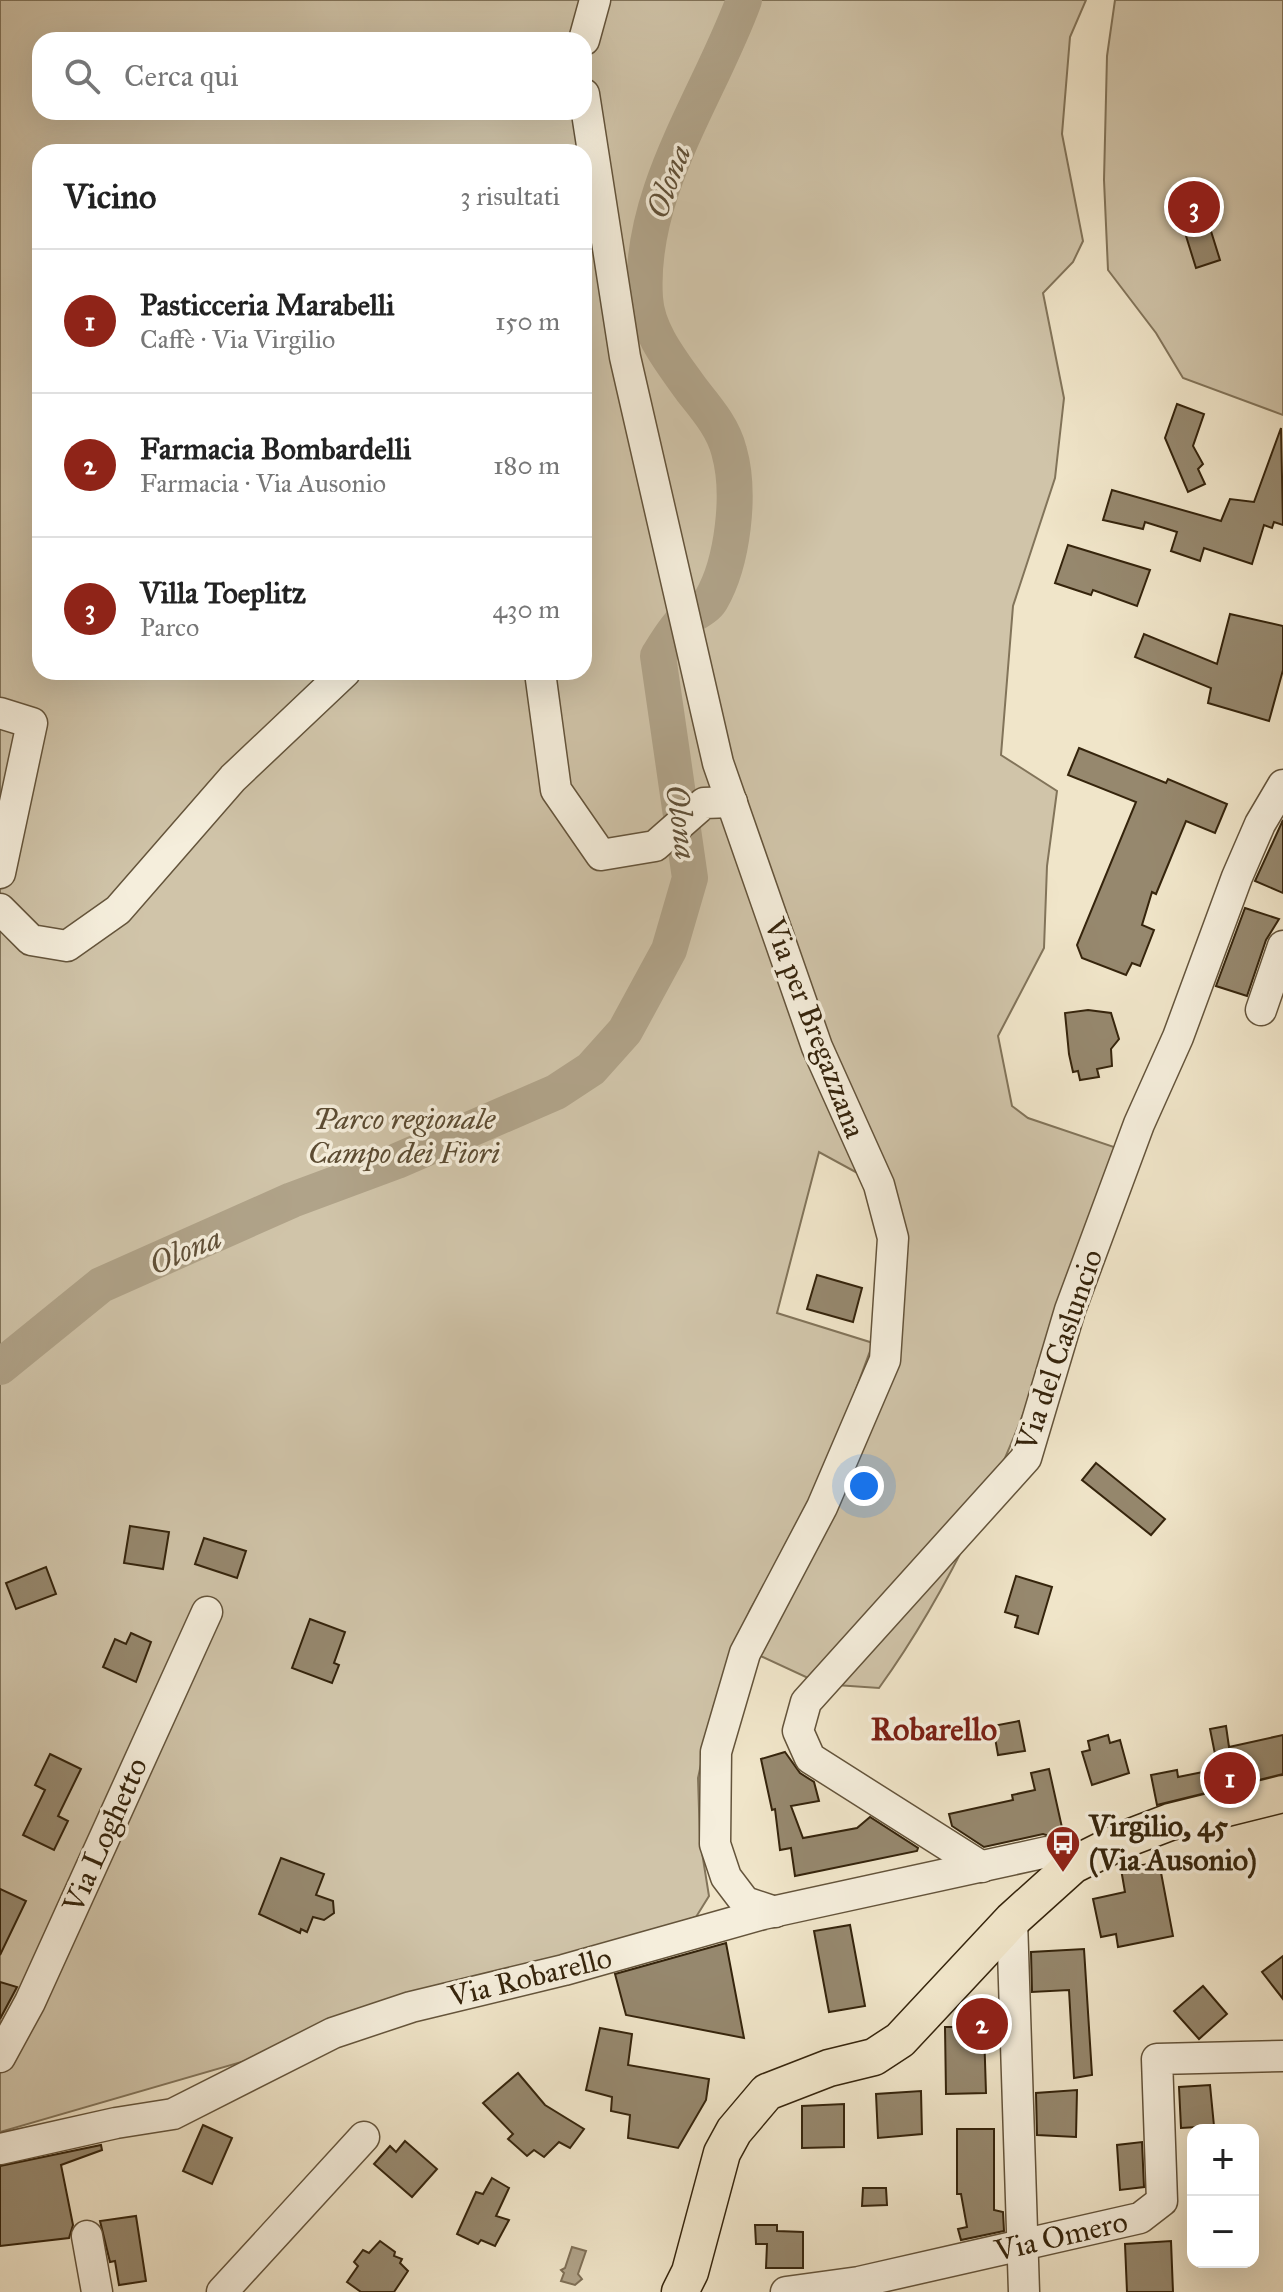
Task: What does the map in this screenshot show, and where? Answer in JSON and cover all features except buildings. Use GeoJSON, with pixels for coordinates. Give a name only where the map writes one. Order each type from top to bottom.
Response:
{"type":"FeatureCollection","features":[{"type":"Feature","properties":{"kind":"main road"},"geometry":{"type":"LineString","coordinates":[[680,2292],[690,2272],[722,2153],[734,2131],[767,2092],[829,2068],[874,2057],[900,2040],[1012,1920],[1073,1865],[1123,1840],[1170,1822],[1283,1794]]}},
{"type":"Feature","properties":{"kind":"street"},"geometry":{"type":"LineString","coordinates":[[586,32],[595,0]]}},
{"type":"Feature","properties":{"kind":"street","name":"Via per Bregazzana"},"geometry":{"type":"LineString","coordinates":[[588,120],[592,144]]}},
{"type":"Feature","properties":{"kind":"street","name":"Via per Bregazzana"},"geometry":{"type":"LineString","coordinates":[[592,145],[625,357],[718,763],[718,803],[817,1047],[879,1185],[893,1238],[885,1360],[822,1507],[745,1653],[716,1752],[715,1844],[726,1877],[745,1902],[775,1912]]}},
{"type":"Feature","properties":{"kind":"street"},"geometry":{"type":"LineString","coordinates":[[0,909],[31,940],[67,946],[118,910],[233,778],[337,680]]}},
{"type":"Feature","properties":{"kind":"street"},"geometry":{"type":"LineString","coordinates":[[541,680],[556,790],[601,855],[655,846],[718,803]]}},
{"type":"Feature","properties":{"kind":"street"},"geometry":{"type":"LineString","coordinates":[[0,713],[32,723],[0,873]]}},
{"type":"Feature","properties":{"kind":"street","name":"Via del Casluncio"},"geometry":{"type":"LineString","coordinates":[[982,1867],[810,1758],[798,1731],[806,1702],[1026,1458],[1070,1310],[1139,1124],[1178,1037],[1237,877],[1260,824],[1283,785]]}},
{"type":"Feature","properties":{"kind":"street"},"geometry":{"type":"LineString","coordinates":[[1261,1010],[1283,946]]}},
{"type":"Feature","properties":{"kind":"street","name":"Via Loghetto"},"geometry":{"type":"LineString","coordinates":[[0,2057],[30,2002],[207,1612]]}},
{"type":"Feature","properties":{"kind":"street","name":"Via Robarello"},"geometry":{"type":"LineString","coordinates":[[0,2149],[116,2123],[173,2114],[333,2033],[411,2007],[564,1970],[775,1912],[1047,1852],[1073,1865]]}},
{"type":"Feature","properties":{"kind":"street"},"geometry":{"type":"LineString","coordinates":[[1012,1920],[1024,2292]]}},
{"type":"Feature","properties":{"kind":"street","name":"Via Omero"},"geometry":{"type":"LineString","coordinates":[[786,2292],[859,2282],[1140,2218],[1162,2201],[1157,2059],[1283,2056]]}},
{"type":"Feature","properties":{"kind":"street"},"geometry":{"type":"LineString","coordinates":[[222,2292],[364,2137]]}},
{"type":"Feature","properties":{"kind":"street"},"geometry":{"type":"LineString","coordinates":[[87,2236],[97,2292]]}},
{"type":"Feature","properties":{"kind":"green space","name":"Parco regionale Campo dei Fiori"},"geometry":{"type":"Polygon","coordinates":[[[0,0],[1086,0],[1070,37],[1062,134],[1083,241],[1073,262],[1043,293],[1064,398],[1055,478],[1013,606],[1001,755],[1057,791],[1047,866],[1044,948],[998,1036],[1012,1106],[1028,1118],[1120,1149],[1018,1427],[956,1562],[920,1626],[879,1688],[821,1684],[752,1652],[896,1360],[886,1262],[863,1176],[819,1152],[777,1313],[873,1343],[818,1492],[750,1610],[714,1705],[698,1778],[700,1840],[709,1896],[696,1917],[283,2050],[0,2132],[0,0]]]}},
{"type":"Feature","properties":{"kind":"green space"},"geometry":{"type":"Polygon","coordinates":[[[1115,0],[1283,0],[1283,415],[1183,378],[1156,333],[1108,270],[1104,180],[1107,56],[1115,0]]]}},
{"type":"Feature","properties":{"kind":"shaded area"},"geometry":{"type":"Polygon","coordinates":[[[572,2247],[586,2251],[578,2274],[582,2279],[575,2285],[561,2281],[564,2273],[561,2270],[565,2268],[572,2247]]]}},
{"type":"Feature","properties":{"kind":"waterway","name":"Olona"},"geometry":{"type":"LineString","coordinates":[[0,1367],[101,1285],[292,1200],[397,1161],[556,1092],[591,1069],[625,1031],[669,950],[690,878],[658,656],[682,622],[711,600],[730,547],[734,507],[733,468],[723,434],[669,357],[650,323],[645,298],[646,259],[664,182],[744,0]]}},
{"type":"Feature","properties":{"kind":"place","name":"Villa Toeplitz"},"geometry":{"type":"Point","coordinates":[1194,207]}},
{"type":"Feature","properties":{"kind":"place","name":"Pasticceria Marabelli"},"geometry":{"type":"Point","coordinates":[1230,1778]}},
{"type":"Feature","properties":{"kind":"place","name":"Virgilio, 45 (Via Ausonio)"},"geometry":{"type":"Point","coordinates":[1063,1874]}},
{"type":"Feature","properties":{"kind":"place","name":"Farmacia Bombardelli"},"geometry":{"type":"Point","coordinates":[982,2024]}},
{"type":"Feature","properties":{"kind":"district","name":"Robarello"},"geometry":{"type":"Point","coordinates":[934,1729]}}]}
